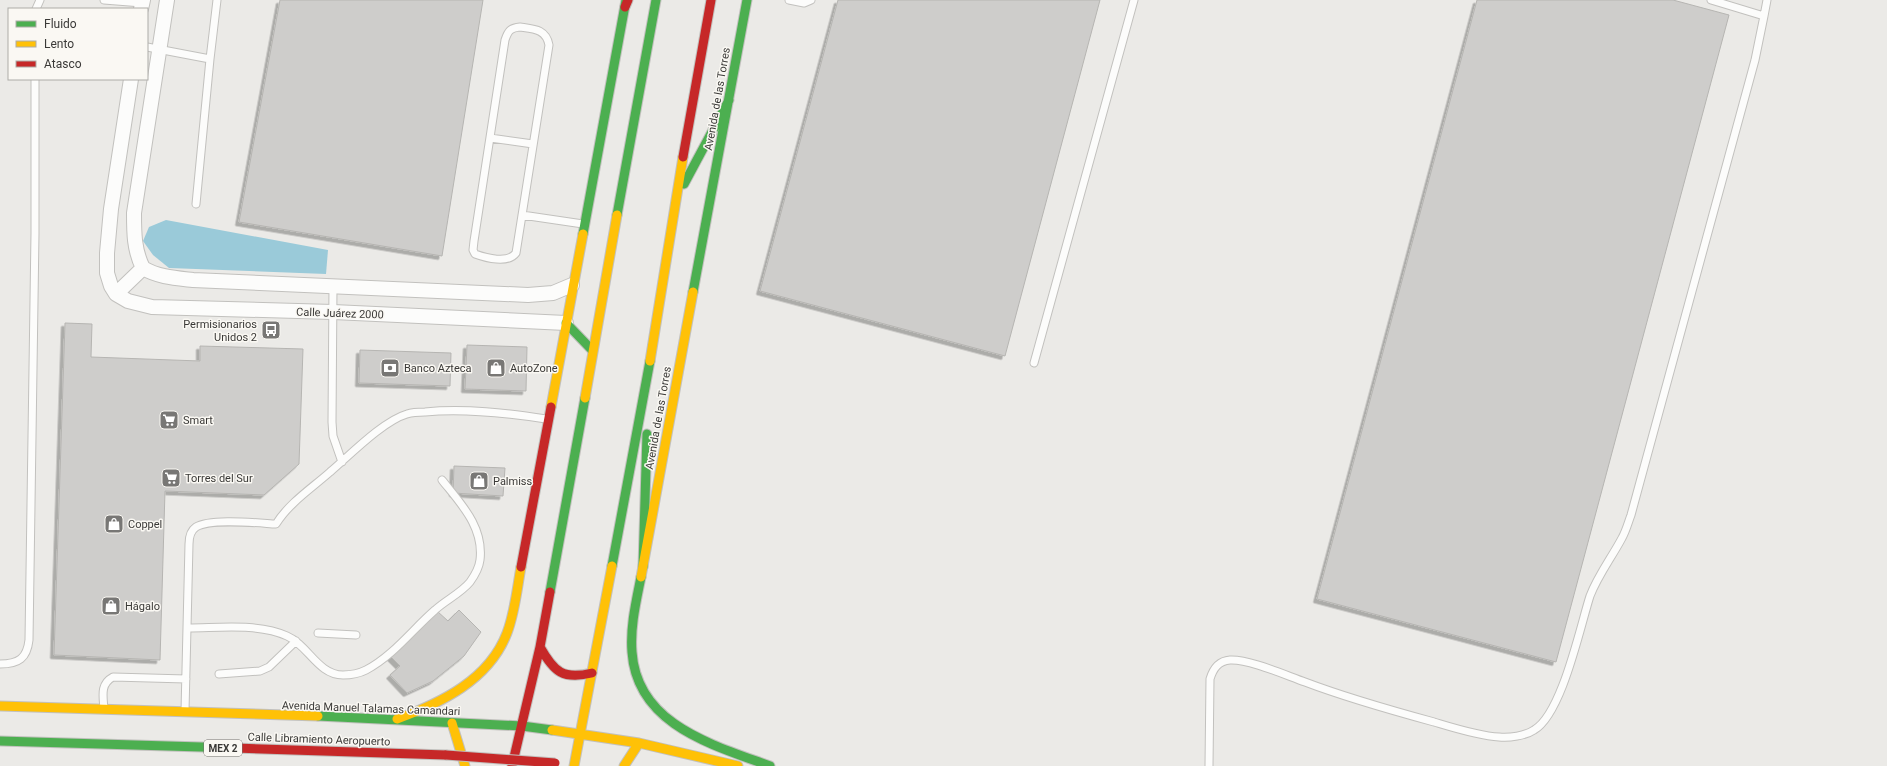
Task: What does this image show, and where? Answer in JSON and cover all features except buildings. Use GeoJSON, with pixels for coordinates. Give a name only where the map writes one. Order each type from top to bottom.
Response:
{"type":"FeatureCollection","features":[{"type":"Feature","properties":{"kind":"main road"},"geometry":{"type":"LineString","coordinates":[[512,766],[540,646],[656,0]]}},
{"type":"Feature","properties":{"kind":"main road","name":"Avenida de las Torres"},"geometry":{"type":"LineString","coordinates":[[574,766],[650,361],[675,201],[710,0]]}},
{"type":"Feature","properties":{"kind":"main road","name":"Avenida de las Torres"},"geometry":{"type":"LineString","coordinates":[[747,0],[643,567],[632,631],[632,655],[635,672],[641,689],[654,708],[682,730],[770,766]]}},
{"type":"Feature","properties":{"kind":"main road"},"geometry":{"type":"LineString","coordinates":[[397,719],[440,702],[456,693],[476,677],[503,643],[512,617],[572,285],[626,2]]}},
{"type":"Feature","properties":{"kind":"main road"},"geometry":{"type":"LineString","coordinates":[[675,201],[729,100]]}},
{"type":"Feature","properties":{"kind":"main road"},"geometry":{"type":"LineString","coordinates":[[566,323],[592,350]]}},
{"type":"Feature","properties":{"kind":"main road"},"geometry":{"type":"LineString","coordinates":[[643,567],[650,361]]}},
{"type":"Feature","properties":{"kind":"main road"},"geometry":{"type":"LineString","coordinates":[[540,646],[549,665],[560,674],[573,677],[592,673]]}},
{"type":"Feature","properties":{"kind":"main road","name":"Avenida Manuel Talamas Camandari"},"geometry":{"type":"LineString","coordinates":[[0,706],[397,719],[522,726],[639,743],[738,766]]}},
{"type":"Feature","properties":{"kind":"main road"},"geometry":{"type":"LineString","coordinates":[[452,723],[459,742],[465,766]]}},
{"type":"Feature","properties":{"kind":"main road","name":"Calle Libramiento Aeropuerto"},"geometry":{"type":"LineString","coordinates":[[0,740],[446,755],[570,766]]}},
{"type":"Feature","properties":{"kind":"main road"},"geometry":{"type":"LineString","coordinates":[[624,766],[639,743]]}},
{"type":"Feature","properties":{"kind":"street"},"geometry":{"type":"LineString","coordinates":[[167,0],[153,48],[134,213],[135,248],[143,268],[151,273],[193,280],[528,295],[553,293],[572,285]]}},
{"type":"Feature","properties":{"kind":"street"},"geometry":{"type":"LineString","coordinates":[[131,80],[111,209],[107,253],[108,274],[111,286],[116,294],[143,268]]}},
{"type":"Feature","properties":{"kind":"street","name":"Calle Juárez 2000"},"geometry":{"type":"LineString","coordinates":[[116,294],[128,301],[152,307],[333,312],[566,323]]}},
{"type":"Feature","properties":{"kind":"lane"},"geometry":{"type":"LineString","coordinates":[[104,0],[142,4]]}},
{"type":"Feature","properties":{"kind":"lane"},"geometry":{"type":"LineString","coordinates":[[196,204],[217,0]]}},
{"type":"Feature","properties":{"kind":"lane"},"geometry":{"type":"LineString","coordinates":[[789,0],[804,3],[811,0]]}},
{"type":"Feature","properties":{"kind":"lane"},"geometry":{"type":"LineString","coordinates":[[1034,363],[1134,0]]}},
{"type":"Feature","properties":{"kind":"lane"},"geometry":{"type":"LineString","coordinates":[[1711,0],[1764,16]]}},
{"type":"Feature","properties":{"kind":"lane"},"geometry":{"type":"LineString","coordinates":[[1207,765],[1210,679],[1213,668],[1220,663],[1229,660],[1239,660],[1363,703],[1452,727],[1499,737],[1519,736],[1534,731],[1544,722],[1553,708],[1562,686],[1580,634],[1591,595],[1622,537],[1631,515],[1742,112],[1755,60],[1767,0]]}},
{"type":"Feature","properties":{"kind":"lane"},"geometry":{"type":"LineString","coordinates":[[512,28],[531,28],[544,33],[548,37],[549,45],[533,144],[518,246],[514,256],[500,259],[475,254],[474,241],[505,40],[508,31],[512,28]]}},
{"type":"Feature","properties":{"kind":"lane"},"geometry":{"type":"LineString","coordinates":[[153,48],[210,59]]}},
{"type":"Feature","properties":{"kind":"lane"},"geometry":{"type":"LineString","coordinates":[[0,664],[14,662],[24,657],[28,651],[29,640],[35,233],[35,80]]}},
{"type":"Feature","properties":{"kind":"lane"},"geometry":{"type":"LineString","coordinates":[[490,138],[533,144]]}},
{"type":"Feature","properties":{"kind":"lane"},"geometry":{"type":"LineString","coordinates":[[522,215],[584,224]]}},
{"type":"Feature","properties":{"kind":"lane"},"geometry":{"type":"LineString","coordinates":[[333,286],[332,422],[333,436],[342,462]]}},
{"type":"Feature","properties":{"kind":"lane"},"geometry":{"type":"LineString","coordinates":[[185,713],[188,628],[188,544],[189,536],[192,530],[197,526],[210,523],[276,524],[289,508],[342,462],[384,427],[407,414],[456,410],[520,415],[548,419]]}},
{"type":"Feature","properties":{"kind":"lane"},"geometry":{"type":"LineString","coordinates":[[188,628],[271,631],[296,640],[318,664],[330,672],[341,675],[355,674],[378,662],[436,609],[471,581],[476,574],[480,560],[479,535],[471,518],[442,480]]}},
{"type":"Feature","properties":{"kind":"lane"},"geometry":{"type":"LineString","coordinates":[[318,633],[356,635]]}},
{"type":"Feature","properties":{"kind":"lane"},"geometry":{"type":"LineString","coordinates":[[219,674],[260,671],[269,667],[296,640]]}},
{"type":"Feature","properties":{"kind":"lane"},"geometry":{"type":"LineString","coordinates":[[104,710],[104,684],[107,680],[113,677],[186,679]]}},
{"type":"Feature","properties":{"kind":"water"},"geometry":{"type":"Polygon","coordinates":[[[166,220],[328,250],[326,274],[169,268],[153,255],[143,241],[149,227],[166,220]]]}},
{"type":"Feature","properties":{"kind":"traffic: fast"},"geometry":{"type":"LineString","coordinates":[[583,234],[626,0]]}},
{"type":"Feature","properties":{"kind":"traffic: fast"},"geometry":{"type":"LineString","coordinates":[[617,215],[656,0]]}},
{"type":"Feature","properties":{"kind":"traffic: fast"},"geometry":{"type":"LineString","coordinates":[[693,292],[747,0]]}},
{"type":"Feature","properties":{"kind":"traffic: fast"},"geometry":{"type":"LineString","coordinates":[[684,184],[729,100]]}},
{"type":"Feature","properties":{"kind":"traffic: fast"},"geometry":{"type":"LineString","coordinates":[[566,323],[592,350]]}},
{"type":"Feature","properties":{"kind":"traffic: fast"},"geometry":{"type":"LineString","coordinates":[[612,566],[650,361]]}},
{"type":"Feature","properties":{"kind":"traffic: fast"},"geometry":{"type":"LineString","coordinates":[[550,592],[585,398]]}},
{"type":"Feature","properties":{"kind":"traffic: fast"},"geometry":{"type":"LineString","coordinates":[[643,567],[647,434]]}},
{"type":"Feature","properties":{"kind":"traffic: fast"},"geometry":{"type":"LineString","coordinates":[[641,577],[635,605],[632,652],[637,677],[648,698],[663,715],[703,740],[725,750],[770,766]]}},
{"type":"Feature","properties":{"kind":"traffic: fast"},"geometry":{"type":"LineString","coordinates":[[318,716],[522,726],[552,730]]}},
{"type":"Feature","properties":{"kind":"traffic: fast"},"geometry":{"type":"LineString","coordinates":[[0,741],[235,748]]}},
{"type":"Feature","properties":{"kind":"traffic: slow"},"geometry":{"type":"LineString","coordinates":[[650,361],[683,157]]}},
{"type":"Feature","properties":{"kind":"traffic: slow"},"geometry":{"type":"LineString","coordinates":[[585,398],[617,215]]}},
{"type":"Feature","properties":{"kind":"traffic: slow"},"geometry":{"type":"LineString","coordinates":[[551,407],[583,234]]}},
{"type":"Feature","properties":{"kind":"traffic: slow"},"geometry":{"type":"LineString","coordinates":[[641,577],[693,292]]}},
{"type":"Feature","properties":{"kind":"traffic: slow"},"geometry":{"type":"LineString","coordinates":[[574,766],[612,566]]}},
{"type":"Feature","properties":{"kind":"traffic: slow"},"geometry":{"type":"LineString","coordinates":[[397,719],[414,713],[462,688],[476,677],[488,664],[499,650],[510,625],[521,567]]}},
{"type":"Feature","properties":{"kind":"traffic: slow"},"geometry":{"type":"LineString","coordinates":[[0,706],[318,716]]}},
{"type":"Feature","properties":{"kind":"traffic: slow"},"geometry":{"type":"LineString","coordinates":[[452,723],[465,766]]}},
{"type":"Feature","properties":{"kind":"traffic: slow"},"geometry":{"type":"LineString","coordinates":[[552,730],[639,743],[738,766]]}},
{"type":"Feature","properties":{"kind":"traffic: slow"},"geometry":{"type":"LineString","coordinates":[[624,766],[639,743]]}},
{"type":"Feature","properties":{"kind":"traffic: jam"},"geometry":{"type":"LineString","coordinates":[[625,7],[628,0]]}},
{"type":"Feature","properties":{"kind":"traffic: jam"},"geometry":{"type":"LineString","coordinates":[[683,157],[711,0]]}},
{"type":"Feature","properties":{"kind":"traffic: jam"},"geometry":{"type":"LineString","coordinates":[[521,567],[551,407]]}},
{"type":"Feature","properties":{"kind":"traffic: jam"},"geometry":{"type":"LineString","coordinates":[[512,766],[540,647],[550,592]]}},
{"type":"Feature","properties":{"kind":"traffic: jam"},"geometry":{"type":"LineString","coordinates":[[540,647],[550,663],[560,672],[574,675],[592,673]]}},
{"type":"Feature","properties":{"kind":"traffic: jam"},"geometry":{"type":"LineString","coordinates":[[235,748],[446,755]]}},
{"type":"Feature","properties":{"kind":"traffic: jam"},"geometry":{"type":"LineString","coordinates":[[446,755],[555,763]]}},
{"type":"Feature","properties":{"kind":"place","name":"Permisionarios Unidos 2"},"geometry":{"type":"Point","coordinates":[271,330]}},
{"type":"Feature","properties":{"kind":"place","name":"Banco Azteca"},"geometry":{"type":"Point","coordinates":[390,368]}},
{"type":"Feature","properties":{"kind":"place","name":"AutoZone"},"geometry":{"type":"Point","coordinates":[496,368]}},
{"type":"Feature","properties":{"kind":"place","name":"Smart"},"geometry":{"type":"Point","coordinates":[169,420]}},
{"type":"Feature","properties":{"kind":"place","name":"Torres del Sur"},"geometry":{"type":"Point","coordinates":[171,478]}},
{"type":"Feature","properties":{"kind":"place","name":"Palmiss"},"geometry":{"type":"Point","coordinates":[479,481]}},
{"type":"Feature","properties":{"kind":"place","name":"Coppel"},"geometry":{"type":"Point","coordinates":[114,524]}},
{"type":"Feature","properties":{"kind":"place","name":"Hágalo"},"geometry":{"type":"Point","coordinates":[111,606]}}]}
